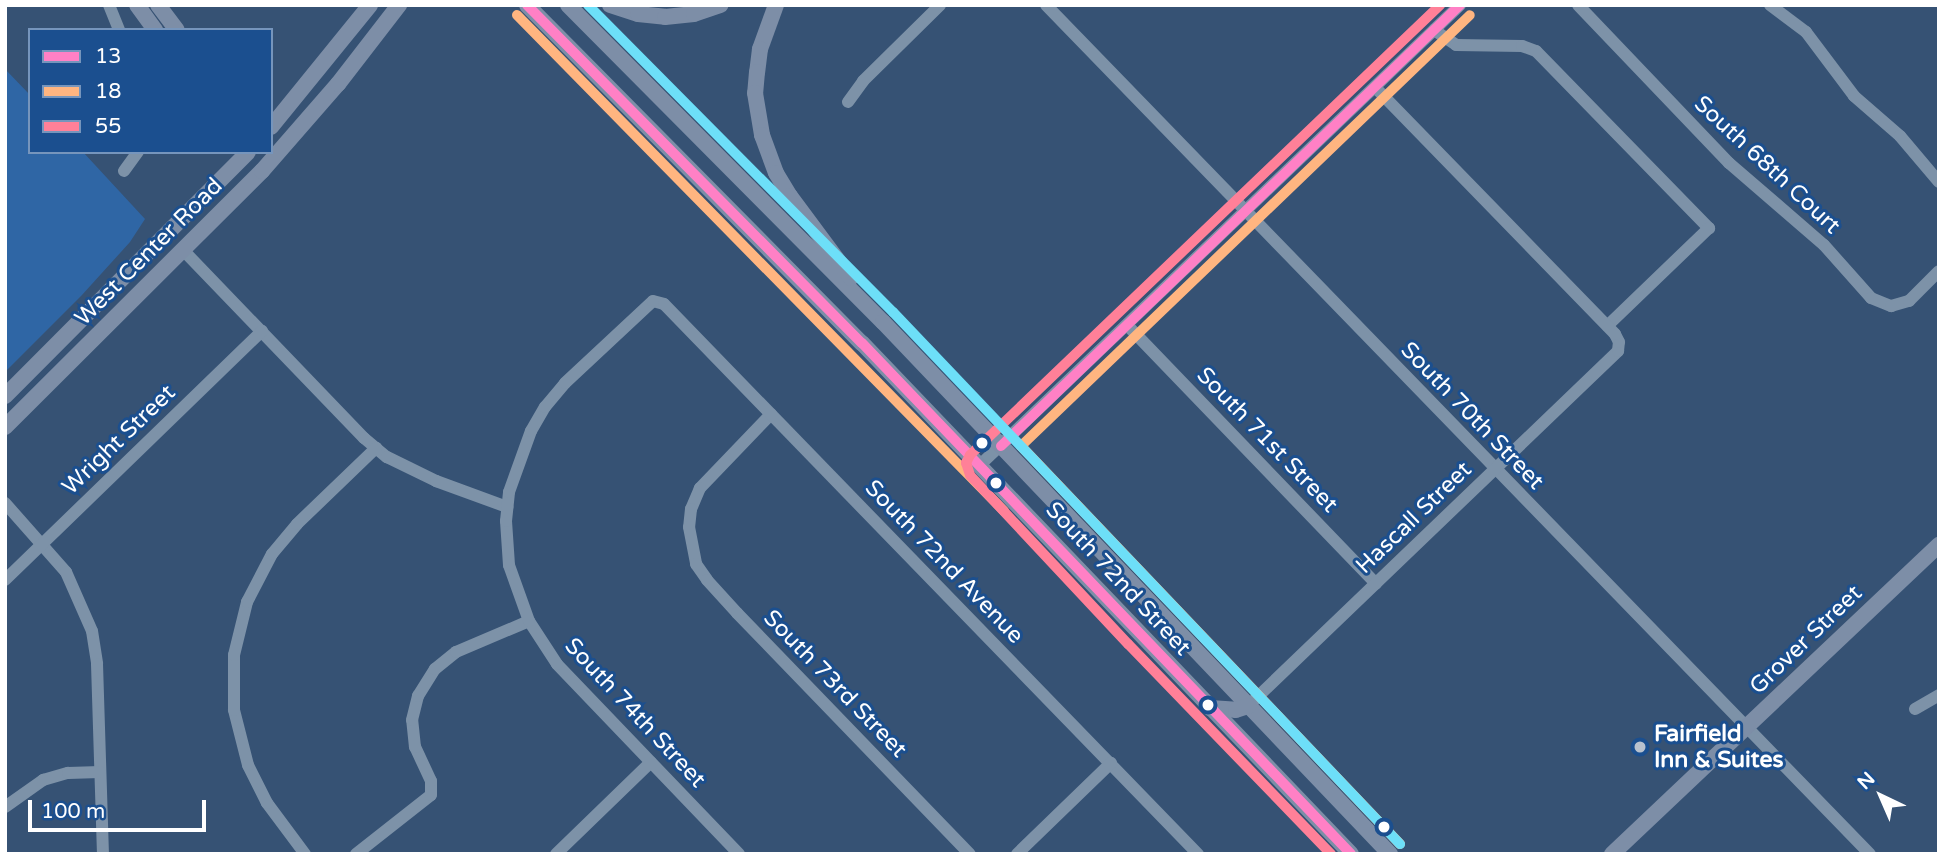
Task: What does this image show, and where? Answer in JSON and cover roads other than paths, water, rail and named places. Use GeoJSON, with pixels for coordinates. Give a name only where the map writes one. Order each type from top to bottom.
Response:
{"type":"FeatureCollection","features":[{"type":"Feature","properties":{"kind":"main road"},"geometry":{"type":"LineString","coordinates":[[137,5],[154,28]]}},
{"type":"Feature","properties":{"kind":"main road"},"geometry":{"type":"LineString","coordinates":[[158,5],[175,28]]}},
{"type":"Feature","properties":{"kind":"main road"},"geometry":{"type":"LineString","coordinates":[[295,135],[273,121],[370,5]]}},
{"type":"Feature","properties":{"kind":"main road","name":"West Center Road"},"geometry":{"type":"LineString","coordinates":[[276,146],[295,135],[399,5]]}},
{"type":"Feature","properties":{"kind":"main road","name":"South 72nd Street"},"geometry":{"type":"LineString","coordinates":[[525,5],[980,465],[1351,854]]}},
{"type":"Feature","properties":{"kind":"main road","name":"South 72nd Street"},"geometry":{"type":"LineString","coordinates":[[568,5],[883,322],[1391,854]]}},
{"type":"Feature","properties":{"kind":"main road"},"geometry":{"type":"LineString","coordinates":[[610,5],[638,14],[666,17],[694,14],[720,5]]}},
{"type":"Feature","properties":{"kind":"main road"},"geometry":{"type":"LineString","coordinates":[[776,5],[760,49],[755,93],[768,155],[790,196],[883,322]]}},
{"type":"Feature","properties":{"kind":"main road","name":"West Center Road"},"geometry":{"type":"LineString","coordinates":[[5,396],[246,154]]}},
{"type":"Feature","properties":{"kind":"main road","name":"West Center Road"},"geometry":{"type":"LineString","coordinates":[[5,427],[184,251],[269,154]]}},
{"type":"Feature","properties":{"kind":"main road","name":"Grover Street"},"geometry":{"type":"LineString","coordinates":[[1612,854],[1939,545]]}},
{"type":"Feature","properties":{"kind":"main road"},"geometry":{"type":"LineString","coordinates":[[1210,708],[1236,710],[1248,706]]}},
{"type":"Feature","properties":{"kind":"street"},"geometry":{"type":"LineString","coordinates":[[109,5],[118,28]]}},
{"type":"Feature","properties":{"kind":"street"},"geometry":{"type":"LineString","coordinates":[[848,103],[863,81],[940,5]]}},
{"type":"Feature","properties":{"kind":"street","name":"South 70th Street"},"geometry":{"type":"LineString","coordinates":[[1046,5],[1870,854]]}},
{"type":"Feature","properties":{"kind":"street"},"geometry":{"type":"LineString","coordinates":[[980,465],[1460,5]]}},
{"type":"Feature","properties":{"kind":"street","name":"South 68th Court"},"geometry":{"type":"LineString","coordinates":[[1578,5],[1729,163],[1824,245],[1871,298],[1891,306],[1909,301],[1938,272]]}},
{"type":"Feature","properties":{"kind":"street"},"geometry":{"type":"LineString","coordinates":[[1770,5],[1806,32],[1854,96],[1900,136],[1939,182]]}},
{"type":"Feature","properties":{"kind":"street"},"geometry":{"type":"LineString","coordinates":[[1375,88],[1607,326],[1709,228],[1536,51],[1522,46],[1456,45],[1434,30]]}},
{"type":"Feature","properties":{"kind":"street"},"geometry":{"type":"LineString","coordinates":[[124,171],[137,154]]}},
{"type":"Feature","properties":{"kind":"street"},"geometry":{"type":"LineString","coordinates":[[184,251],[376,447],[409,469],[507,507]]}},
{"type":"Feature","properties":{"kind":"street","name":"South 72nd Avenue"},"geometry":{"type":"LineString","coordinates":[[658,301],[1198,854]]}},
{"type":"Feature","properties":{"kind":"street","name":"South 74th Street"},"geometry":{"type":"LineString","coordinates":[[658,301],[645,305],[545,407],[518,459],[507,507],[509,565],[529,621],[557,664],[739,854]]}},
{"type":"Feature","properties":{"kind":"street","name":"South 71st Street"},"geometry":{"type":"LineString","coordinates":[[1127,325],[1376,584]]}},
{"type":"Feature","properties":{"kind":"street","name":"Hascall Street"},"geometry":{"type":"LineString","coordinates":[[1248,706],[1615,355],[1619,342],[1607,326]]}},
{"type":"Feature","properties":{"kind":"street","name":"Wright Street"},"geometry":{"type":"LineString","coordinates":[[5,580],[262,331]]}},
{"type":"Feature","properties":{"kind":"street","name":"South 73rd Street"},"geometry":{"type":"LineString","coordinates":[[771,414],[700,488],[691,509],[689,533],[693,556],[707,580],[971,854]]}},
{"type":"Feature","properties":{"kind":"street"},"geometry":{"type":"LineString","coordinates":[[305,854],[267,803],[248,765],[234,710],[234,655],[247,602],[272,554],[297,524],[376,447]]}},
{"type":"Feature","properties":{"kind":"street"},"geometry":{"type":"LineString","coordinates":[[5,502],[73,582],[92,631],[97,664],[103,854]]}},
{"type":"Feature","properties":{"kind":"street"},"geometry":{"type":"LineString","coordinates":[[356,854],[431,795],[431,781],[415,747],[412,720],[418,696],[435,669],[456,652],[529,621]]}},
{"type":"Feature","properties":{"kind":"street"},"geometry":{"type":"LineString","coordinates":[[1915,709],[1939,695]]}},
{"type":"Feature","properties":{"kind":"street"},"geometry":{"type":"LineString","coordinates":[[556,854],[651,762]]}},
{"type":"Feature","properties":{"kind":"street"},"geometry":{"type":"LineString","coordinates":[[1017,854],[1111,763]]}},
{"type":"Feature","properties":{"kind":"street"},"geometry":{"type":"LineString","coordinates":[[5,807],[43,780],[68,773],[100,772]]}},
{"type":"Feature","properties":{"kind":"place","name":"Fairfield Inn & Suites"},"geometry":{"type":"Point","coordinates":[1640,747]}}]}
